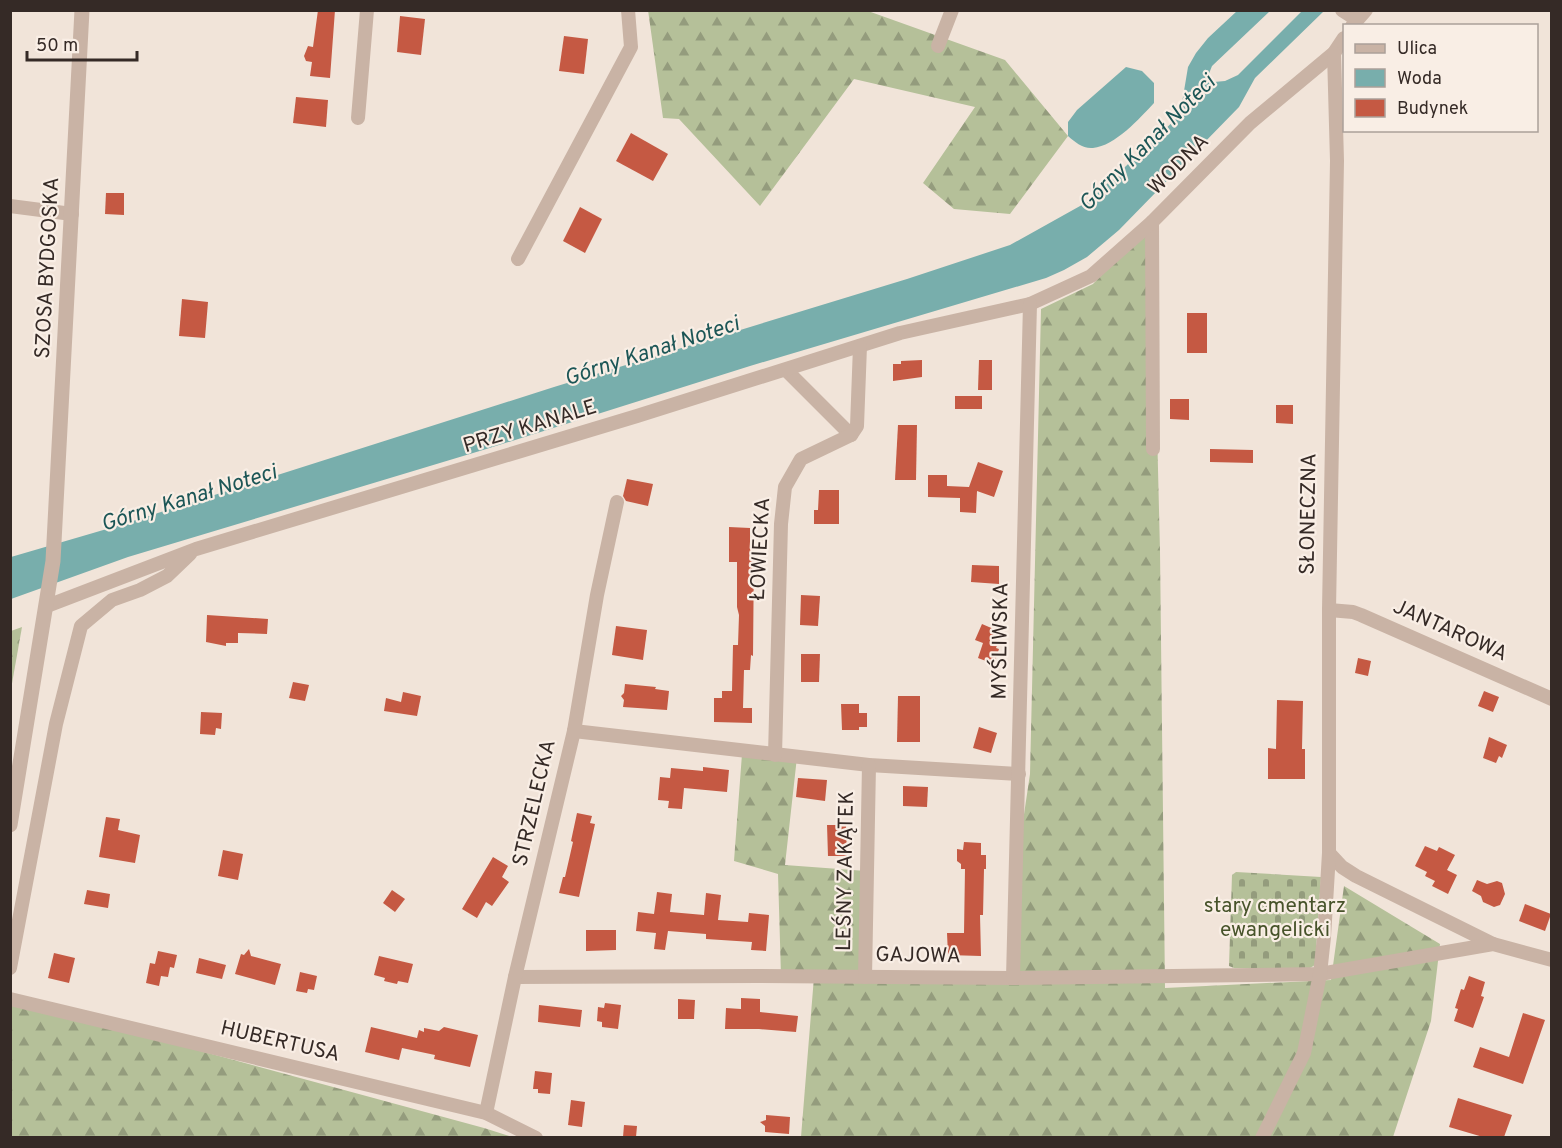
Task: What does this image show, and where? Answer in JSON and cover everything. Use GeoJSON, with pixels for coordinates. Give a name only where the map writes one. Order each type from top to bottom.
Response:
{"type":"FeatureCollection","features":[{"type":"Feature","properties":{"kind":"street","name":"SZOSA BYDGOSKA"},"geometry":{"type":"LineString","coordinates":[[10,825],[48,599],[56,528],[82,10]]}},
{"type":"Feature","properties":{"kind":"street"},"geometry":{"type":"LineString","coordinates":[[358,118],[367,10]]}},
{"type":"Feature","properties":{"kind":"street"},"geometry":{"type":"LineString","coordinates":[[518,259],[631,47],[628,10]]}},
{"type":"Feature","properties":{"kind":"street"},"geometry":{"type":"LineString","coordinates":[[938,46],[952,10]]}},
{"type":"Feature","properties":{"kind":"street"},"geometry":{"type":"LineString","coordinates":[[1342,10],[1358,18]]}},
{"type":"Feature","properties":{"kind":"street","name":"WODNA"},"geometry":{"type":"LineString","coordinates":[[1030,304],[1091,276],[1152,222],[1250,123],[1334,53],[1343,40]]}},
{"type":"Feature","properties":{"kind":"street","name":"SŁONECZNA"},"geometry":{"type":"LineString","coordinates":[[1262,1137],[1304,1053],[1320,974],[1324,937],[1329,854],[1329,610],[1336,161],[1334,53]]}},
{"type":"Feature","properties":{"kind":"street"},"geometry":{"type":"LineString","coordinates":[[10,206],[72,214]]}},
{"type":"Feature","properties":{"kind":"street"},"geometry":{"type":"LineString","coordinates":[[1152,222],[1153,449]]}},
{"type":"Feature","properties":{"kind":"street","name":"PRZY KANALE"},"geometry":{"type":"LineString","coordinates":[[48,599],[196,549],[627,420],[900,333],[1030,304]]}},
{"type":"Feature","properties":{"kind":"street","name":"MYŚLIWSKA"},"geometry":{"type":"LineString","coordinates":[[1013,978],[1030,304]]}},
{"type":"Feature","properties":{"kind":"street"},"geometry":{"type":"LineString","coordinates":[[786,370],[851,435],[857,426],[860,346]]}},
{"type":"Feature","properties":{"kind":"street","name":"ŁOWIECKA"},"geometry":{"type":"LineString","coordinates":[[775,755],[781,524],[785,487],[801,459],[851,435]]}},
{"type":"Feature","properties":{"kind":"street","name":"STRZELECKA"},"geometry":{"type":"LineString","coordinates":[[486,1113],[515,977],[574,731],[597,595],[617,502]]}},
{"type":"Feature","properties":{"kind":"street"},"geometry":{"type":"LineString","coordinates":[[10,969],[56,724],[81,626],[112,600],[140,590],[167,576],[196,549]]}},
{"type":"Feature","properties":{"kind":"street","name":"JANTAROWA"},"geometry":{"type":"LineString","coordinates":[[1329,610],[1361,615],[1551,699]]}},
{"type":"Feature","properties":{"kind":"street"},"geometry":{"type":"LineString","coordinates":[[574,731],[868,765],[1018,774]]}},
{"type":"Feature","properties":{"kind":"street","name":"LEŚNY ZAKĄTEK"},"geometry":{"type":"LineString","coordinates":[[865,977],[868,765]]}},
{"type":"Feature","properties":{"kind":"street"},"geometry":{"type":"LineString","coordinates":[[1329,854],[1342,867],[1356,876],[1493,944],[1551,960]]}},
{"type":"Feature","properties":{"kind":"street"},"geometry":{"type":"LineString","coordinates":[[1320,974],[1493,944]]}},
{"type":"Feature","properties":{"kind":"street","name":"GAJOWA"},"geometry":{"type":"LineString","coordinates":[[515,977],[1013,978],[1320,974]]}},
{"type":"Feature","properties":{"kind":"street","name":"HUBERTUSA"},"geometry":{"type":"LineString","coordinates":[[10,999],[486,1113],[536,1137]]}},
{"type":"Feature","properties":{"kind":"green space"},"geometry":{"type":"Polygon","coordinates":[[[648,10],[868,11],[1005,60],[1068,136],[1010,214],[954,209],[923,183],[975,107],[854,79],[760,206],[679,119],[663,118],[648,10]]]}},
{"type":"Feature","properties":{"kind":"green space"},"geometry":{"type":"Polygon","coordinates":[[[1152,222],[1160,551],[1165,988],[1331,980],[1344,886],[1440,944],[1431,1021],[1393,1137],[801,1137],[814,977],[781,976],[778,874],[734,861],[742,754],[797,757],[785,865],[866,871],[865,977],[1017,983],[1016,868],[1030,774],[1041,309],[1093,284],[1152,222]]]}},
{"type":"Feature","properties":{"kind":"green space"},"geometry":{"type":"Polygon","coordinates":[[[22,627],[11,689],[11,631],[22,627]]]}},
{"type":"Feature","properties":{"kind":"green space","name":"stary cmentarz ewangelicki"},"geometry":{"type":"Polygon","coordinates":[[[1236,872],[1321,877],[1315,965],[1310,968],[1234,968],[1229,966],[1232,875],[1236,872]]]}},
{"type":"Feature","properties":{"kind":"green space"},"geometry":{"type":"Polygon","coordinates":[[[13,1000],[512,1137],[11,1138],[10,1010],[13,1000]]]}},
{"type":"Feature","properties":{"kind":"water"},"geometry":{"type":"Polygon","coordinates":[[[1237,11],[1270,11],[1212,66],[1208,76],[1214,82],[1225,81],[1238,75],[1302,11],[1324,11],[1255,78],[1239,107],[1119,230],[1087,257],[1064,270],[1046,278],[750,366],[483,450],[128,557],[11,599],[11,557],[117,526],[1010,245],[1089,201],[1180,115],[1188,67],[1208,38],[1237,11]]]}},
{"type":"Feature","properties":{"kind":"water"},"geometry":{"type":"Polygon","coordinates":[[[1126,67],[1142,71],[1154,83],[1154,103],[1127,130],[1110,142],[1093,148],[1079,145],[1068,136],[1068,122],[1077,110],[1126,67]]]}},
{"type":"Feature","properties":{"kind":"building"},"geometry":{"type":"Polygon","coordinates":[[[318,10],[335,10],[330,78],[310,76],[312,62],[306,61],[304,56],[308,46],[313,47],[318,10]]]}},
{"type":"Feature","properties":{"kind":"building"},"geometry":{"type":"Polygon","coordinates":[[[400,16],[425,19],[421,55],[397,52],[400,16]]]}},
{"type":"Feature","properties":{"kind":"building"},"geometry":{"type":"Polygon","coordinates":[[[564,36],[588,39],[584,74],[559,71],[564,36]]]}},
{"type":"Feature","properties":{"kind":"building"},"geometry":{"type":"Polygon","coordinates":[[[296,97],[328,100],[326,127],[293,123],[296,97]]]}},
{"type":"Feature","properties":{"kind":"building"},"geometry":{"type":"Polygon","coordinates":[[[631,133],[668,154],[653,181],[616,161],[631,133]]]}},
{"type":"Feature","properties":{"kind":"building"},"geometry":{"type":"Polygon","coordinates":[[[106,193],[124,193],[124,215],[105,214],[106,193]]]}},
{"type":"Feature","properties":{"kind":"building"},"geometry":{"type":"Polygon","coordinates":[[[580,207],[602,219],[585,253],[563,241],[580,207]]]}},
{"type":"Feature","properties":{"kind":"building"},"geometry":{"type":"Polygon","coordinates":[[[182,299],[208,302],[205,338],[179,336],[182,299]]]}},
{"type":"Feature","properties":{"kind":"building"},"geometry":{"type":"Polygon","coordinates":[[[1187,313],[1207,313],[1207,353],[1187,353],[1187,313]]]}},
{"type":"Feature","properties":{"kind":"building"},"geometry":{"type":"Polygon","coordinates":[[[922,360],[922,377],[893,381],[893,364],[901,364],[901,361],[922,360]]]}},
{"type":"Feature","properties":{"kind":"building"},"geometry":{"type":"Polygon","coordinates":[[[979,360],[992,360],[992,390],[978,390],[979,360]]]}},
{"type":"Feature","properties":{"kind":"building"},"geometry":{"type":"Polygon","coordinates":[[[955,396],[982,396],[982,409],[955,409],[955,396]]]}},
{"type":"Feature","properties":{"kind":"building"},"geometry":{"type":"Polygon","coordinates":[[[1170,399],[1189,399],[1189,420],[1170,419],[1170,399]]]}},
{"type":"Feature","properties":{"kind":"building"},"geometry":{"type":"Polygon","coordinates":[[[1276,405],[1293,405],[1293,424],[1276,423],[1276,405]]]}},
{"type":"Feature","properties":{"kind":"building"},"geometry":{"type":"Polygon","coordinates":[[[898,425],[917,425],[916,480],[895,480],[898,425]]]}},
{"type":"Feature","properties":{"kind":"building"},"geometry":{"type":"Polygon","coordinates":[[[1210,449],[1253,450],[1253,463],[1210,462],[1210,449]]]}},
{"type":"Feature","properties":{"kind":"building"},"geometry":{"type":"Polygon","coordinates":[[[978,462],[1003,471],[994,497],[977,491],[976,513],[960,512],[960,498],[928,497],[928,475],[947,475],[947,486],[969,487],[978,462]]]}},
{"type":"Feature","properties":{"kind":"building"},"geometry":{"type":"Polygon","coordinates":[[[627,479],[653,484],[648,506],[626,501],[623,496],[627,479]]]}},
{"type":"Feature","properties":{"kind":"building"},"geometry":{"type":"Polygon","coordinates":[[[819,490],[839,490],[839,524],[814,524],[814,510],[818,510],[819,490]]]}},
{"type":"Feature","properties":{"kind":"building"},"geometry":{"type":"Polygon","coordinates":[[[729,527],[750,528],[750,549],[754,549],[753,656],[751,655],[750,670],[744,670],[743,708],[752,708],[752,723],[714,722],[714,698],[722,698],[722,691],[732,691],[733,645],[738,645],[737,562],[729,562],[729,527]]]}},
{"type":"Feature","properties":{"kind":"building"},"geometry":{"type":"Polygon","coordinates":[[[972,565],[999,566],[999,584],[971,582],[972,565]]]}},
{"type":"Feature","properties":{"kind":"building"},"geometry":{"type":"Polygon","coordinates":[[[801,595],[820,596],[818,626],[800,625],[801,595]]]}},
{"type":"Feature","properties":{"kind":"building"},"geometry":{"type":"Polygon","coordinates":[[[207,615],[268,619],[267,634],[238,633],[238,643],[226,643],[226,646],[206,642],[207,615]]]}},
{"type":"Feature","properties":{"kind":"building"},"geometry":{"type":"Polygon","coordinates":[[[982,624],[996,630],[992,640],[998,643],[996,648],[999,649],[994,664],[978,658],[983,643],[975,640],[982,624]]]}},
{"type":"Feature","properties":{"kind":"building"},"geometry":{"type":"Polygon","coordinates":[[[616,626],[647,630],[643,660],[612,655],[616,626]]]}},
{"type":"Feature","properties":{"kind":"building"},"geometry":{"type":"Polygon","coordinates":[[[801,654],[820,654],[819,682],[801,682],[801,654]]]}},
{"type":"Feature","properties":{"kind":"building"},"geometry":{"type":"Polygon","coordinates":[[[1358,658],[1371,661],[1368,676],[1355,673],[1358,658]]]}},
{"type":"Feature","properties":{"kind":"building"},"geometry":{"type":"Polygon","coordinates":[[[293,682],[309,685],[305,701],[289,698],[293,682]]]}},
{"type":"Feature","properties":{"kind":"building"},"geometry":{"type":"Polygon","coordinates":[[[625,684],[656,687],[655,689],[669,691],[667,710],[623,707],[624,700],[621,696],[624,693],[625,684]]]}},
{"type":"Feature","properties":{"kind":"building"},"geometry":{"type":"Polygon","coordinates":[[[1484,691],[1499,697],[1493,712],[1478,706],[1484,691]]]}},
{"type":"Feature","properties":{"kind":"building"},"geometry":{"type":"Polygon","coordinates":[[[403,692],[421,696],[417,716],[384,711],[386,698],[401,702],[403,692]]]}},
{"type":"Feature","properties":{"kind":"building"},"geometry":{"type":"Polygon","coordinates":[[[898,696],[920,696],[920,742],[897,742],[898,696]]]}},
{"type":"Feature","properties":{"kind":"building"},"geometry":{"type":"Polygon","coordinates":[[[1277,700],[1303,701],[1302,749],[1305,749],[1305,779],[1268,779],[1268,748],[1276,749],[1277,700]]]}},
{"type":"Feature","properties":{"kind":"building"},"geometry":{"type":"Polygon","coordinates":[[[841,704],[859,704],[859,713],[867,713],[867,727],[859,727],[859,730],[842,730],[841,704]]]}},
{"type":"Feature","properties":{"kind":"building"},"geometry":{"type":"Polygon","coordinates":[[[201,712],[222,713],[221,729],[216,728],[215,735],[200,734],[201,712]]]}},
{"type":"Feature","properties":{"kind":"building"},"geometry":{"type":"Polygon","coordinates":[[[979,727],[997,733],[991,753],[973,748],[979,727]]]}},
{"type":"Feature","properties":{"kind":"building"},"geometry":{"type":"Polygon","coordinates":[[[1489,737],[1507,745],[1502,758],[1499,756],[1496,763],[1483,758],[1489,737]]]}},
{"type":"Feature","properties":{"kind":"building"},"geometry":{"type":"Polygon","coordinates":[[[703,767],[729,770],[727,792],[684,788],[682,809],[668,808],[669,801],[658,800],[660,777],[670,778],[671,768],[703,771],[703,767]]]}},
{"type":"Feature","properties":{"kind":"building"},"geometry":{"type":"Polygon","coordinates":[[[798,778],[827,780],[825,801],[796,797],[798,778]]]}},
{"type":"Feature","properties":{"kind":"building"},"geometry":{"type":"Polygon","coordinates":[[[903,786],[928,787],[927,807],[903,806],[903,786]]]}},
{"type":"Feature","properties":{"kind":"building"},"geometry":{"type":"Polygon","coordinates":[[[577,813],[592,816],[590,823],[595,824],[579,897],[559,893],[573,842],[571,841],[577,813]]]}},
{"type":"Feature","properties":{"kind":"building"},"geometry":{"type":"Polygon","coordinates":[[[106,817],[120,819],[118,830],[140,835],[135,863],[99,857],[106,817]]]}},
{"type":"Feature","properties":{"kind":"building"},"geometry":{"type":"Polygon","coordinates":[[[827,825],[846,825],[847,856],[828,856],[827,825]]]}},
{"type":"Feature","properties":{"kind":"building"},"geometry":{"type":"Polygon","coordinates":[[[964,842],[981,843],[981,855],[986,855],[983,915],[980,915],[981,956],[948,955],[947,933],[964,933],[965,869],[961,869],[961,864],[957,861],[957,849],[963,850],[964,842]]]}},
{"type":"Feature","properties":{"kind":"building"},"geometry":{"type":"Polygon","coordinates":[[[1425,846],[1437,851],[1439,847],[1455,855],[1447,870],[1457,875],[1448,894],[1432,886],[1435,881],[1425,876],[1427,872],[1415,866],[1425,846]]]}},
{"type":"Feature","properties":{"kind":"building"},"geometry":{"type":"Polygon","coordinates":[[[223,850],[243,854],[238,880],[218,876],[223,850]]]}},
{"type":"Feature","properties":{"kind":"building"},"geometry":{"type":"Polygon","coordinates":[[[493,857],[508,866],[502,877],[509,882],[492,906],[486,902],[477,918],[462,909],[493,857]]]}},
{"type":"Feature","properties":{"kind":"building"},"geometry":{"type":"Polygon","coordinates":[[[1477,880],[1487,884],[1497,881],[1502,883],[1505,894],[1500,905],[1494,907],[1483,902],[1481,896],[1472,891],[1477,880]]]}},
{"type":"Feature","properties":{"kind":"building"},"geometry":{"type":"Polygon","coordinates":[[[87,890],[110,894],[108,908],[84,904],[87,890]]]}},
{"type":"Feature","properties":{"kind":"building"},"geometry":{"type":"Polygon","coordinates":[[[392,890],[405,899],[395,912],[383,903],[392,890]]]}},
{"type":"Feature","properties":{"kind":"building"},"geometry":{"type":"Polygon","coordinates":[[[657,892],[672,894],[670,912],[704,915],[706,893],[721,895],[718,920],[748,922],[749,913],[769,915],[766,951],[751,950],[752,942],[706,939],[706,934],[668,931],[665,950],[654,949],[656,933],[636,931],[638,912],[654,914],[657,892]]]}},
{"type":"Feature","properties":{"kind":"building"},"geometry":{"type":"Polygon","coordinates":[[[1525,904],[1551,914],[1545,931],[1519,921],[1525,904]]]}},
{"type":"Feature","properties":{"kind":"building"},"geometry":{"type":"Polygon","coordinates":[[[586,930],[616,930],[616,950],[586,951],[586,930]]]}},
{"type":"Feature","properties":{"kind":"building"},"geometry":{"type":"Polygon","coordinates":[[[249,949],[251,956],[281,964],[275,985],[235,974],[241,954],[244,955],[249,949]]]}},
{"type":"Feature","properties":{"kind":"building"},"geometry":{"type":"Polygon","coordinates":[[[158,951],[177,955],[174,968],[170,967],[168,977],[161,976],[159,986],[146,983],[150,963],[155,964],[158,951]]]}},
{"type":"Feature","properties":{"kind":"building"},"geometry":{"type":"Polygon","coordinates":[[[54,953],[75,958],[69,983],[48,978],[54,953]]]}},
{"type":"Feature","properties":{"kind":"building"},"geometry":{"type":"Polygon","coordinates":[[[379,956],[413,964],[408,983],[398,981],[397,984],[384,981],[385,978],[374,975],[379,956]]]}},
{"type":"Feature","properties":{"kind":"building"},"geometry":{"type":"Polygon","coordinates":[[[199,958],[226,965],[222,979],[196,973],[199,958]]]}},
{"type":"Feature","properties":{"kind":"building"},"geometry":{"type":"Polygon","coordinates":[[[300,972],[317,976],[314,990],[308,989],[307,993],[296,991],[300,972]]]}},
{"type":"Feature","properties":{"kind":"building"},"geometry":{"type":"Polygon","coordinates":[[[1469,976],[1485,982],[1481,996],[1484,997],[1473,1028],[1454,1021],[1458,1009],[1455,1008],[1461,989],[1464,990],[1469,976]]]}},
{"type":"Feature","properties":{"kind":"building"},"geometry":{"type":"Polygon","coordinates":[[[741,998],[760,999],[760,1012],[798,1016],[796,1032],[725,1029],[726,1008],[741,1009],[741,998]]]}},
{"type":"Feature","properties":{"kind":"building"},"geometry":{"type":"Polygon","coordinates":[[[678,999],[695,1000],[694,1019],[678,1019],[678,999]]]}},
{"type":"Feature","properties":{"kind":"building"},"geometry":{"type":"Polygon","coordinates":[[[605,1003],[621,1005],[618,1029],[602,1027],[602,1022],[597,1021],[598,1007],[604,1008],[605,1003]]]}},
{"type":"Feature","properties":{"kind":"building"},"geometry":{"type":"Polygon","coordinates":[[[539,1005],[582,1010],[580,1027],[538,1022],[539,1005]]]}},
{"type":"Feature","properties":{"kind":"building"},"geometry":{"type":"Polygon","coordinates":[[[1523,1013],[1545,1020],[1523,1084],[1473,1067],[1480,1047],[1509,1057],[1523,1013]]]}},
{"type":"Feature","properties":{"kind":"building"},"geometry":{"type":"Polygon","coordinates":[[[371,1027],[417,1038],[419,1030],[424,1032],[424,1028],[439,1031],[444,1027],[478,1035],[470,1067],[434,1059],[435,1055],[402,1048],[399,1060],[365,1052],[371,1027]]]}},
{"type":"Feature","properties":{"kind":"building"},"geometry":{"type":"Polygon","coordinates":[[[535,1071],[552,1073],[550,1094],[538,1093],[538,1089],[533,1089],[535,1071]]]}},
{"type":"Feature","properties":{"kind":"building"},"geometry":{"type":"Polygon","coordinates":[[[1458,1098],[1512,1115],[1504,1137],[1483,1137],[1449,1127],[1458,1098]]]}},
{"type":"Feature","properties":{"kind":"building"},"geometry":{"type":"Polygon","coordinates":[[[571,1100],[585,1102],[582,1127],[568,1125],[571,1100]]]}},
{"type":"Feature","properties":{"kind":"building"},"geometry":{"type":"Polygon","coordinates":[[[766,1115],[790,1117],[789,1134],[765,1132],[765,1126],[760,1122],[766,1120],[766,1115]]]}},
{"type":"Feature","properties":{"kind":"building"},"geometry":{"type":"Polygon","coordinates":[[[624,1125],[637,1126],[636,1137],[623,1137],[624,1125]]]}},
{"type":"Feature","properties":{"kind":"water label","name":"Górny Kanał Noteci"},"geometry":{"type":"Point","coordinates":[1148,144]}},
{"type":"Feature","properties":{"kind":"water label","name":"Górny Kanał Noteci"},"geometry":{"type":"Point","coordinates":[652,352]}},
{"type":"Feature","properties":{"kind":"water label","name":"Górny Kanał Noteci"},"geometry":{"type":"Point","coordinates":[189,499]}}]}
